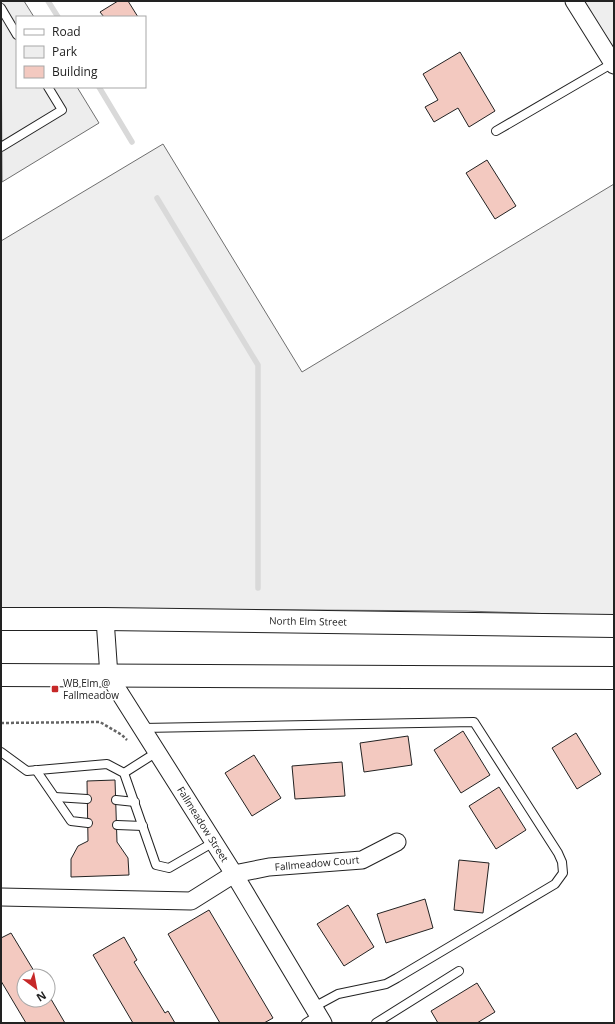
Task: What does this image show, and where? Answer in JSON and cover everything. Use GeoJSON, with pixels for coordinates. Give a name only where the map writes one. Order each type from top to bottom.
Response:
{"type":"FeatureCollection","features":[{"type":"Feature","properties":{"kind":"main road","name":"North Elm Street"},"geometry":{"type":"LineString","coordinates":[[1,619],[614,626]]}},
{"type":"Feature","properties":{"kind":"main road"},"geometry":{"type":"LineString","coordinates":[[1,675],[614,678]]}},
{"type":"Feature","properties":{"kind":"street"},"geometry":{"type":"LineString","coordinates":[[574,1],[613,64]]}},
{"type":"Feature","properties":{"kind":"street","name":"Fallmeadow Street"},"geometry":{"type":"LineString","coordinates":[[105,619],[109,676],[234,874],[316,1017]]}},
{"type":"Feature","properties":{"kind":"street","name":"Fallmeadow Court"},"geometry":{"type":"LineString","coordinates":[[234,874],[269,867],[362,860],[397,842]]}},
{"type":"Feature","properties":{"kind":"street"},"geometry":{"type":"LineString","coordinates":[[1,897],[191,901],[234,874]]}},
{"type":"Feature","properties":{"kind":"lane"},"geometry":{"type":"LineString","coordinates":[[1,8],[16,33]]}},
{"type":"Feature","properties":{"kind":"lane"},"geometry":{"type":"LineString","coordinates":[[496,131],[613,64]]}},
{"type":"Feature","properties":{"kind":"lane"},"geometry":{"type":"LineString","coordinates":[[1,146],[62,110],[49,88]]}},
{"type":"Feature","properties":{"kind":"lane"},"geometry":{"type":"LineString","coordinates":[[142,728],[474,722],[558,853],[562,862],[563,873],[555,884],[386,984],[338,994],[316,1017]]}},
{"type":"Feature","properties":{"kind":"lane"},"geometry":{"type":"LineString","coordinates":[[1,752],[27,771],[107,764],[124,773],[156,865],[169,868],[214,842]]}},
{"type":"Feature","properties":{"kind":"lane"},"geometry":{"type":"LineString","coordinates":[[124,773],[157,752]]}},
{"type":"Feature","properties":{"kind":"lane"},"geometry":{"type":"LineString","coordinates":[[36,770],[71,821],[88,824]]}},
{"type":"Feature","properties":{"kind":"lane"},"geometry":{"type":"LineString","coordinates":[[55,797],[87,799]]}},
{"type":"Feature","properties":{"kind":"lane"},"geometry":{"type":"LineString","coordinates":[[116,800],[135,802]]}},
{"type":"Feature","properties":{"kind":"lane"},"geometry":{"type":"LineString","coordinates":[[117,825],[143,826]]}},
{"type":"Feature","properties":{"kind":"lane"},"geometry":{"type":"LineString","coordinates":[[376,1023],[459,970]]}},
{"type":"Feature","properties":{"kind":"green space"},"geometry":{"type":"Polygon","coordinates":[[[583,1],[614,1],[614,48],[583,1]]]}},
{"type":"Feature","properties":{"kind":"green space"},"geometry":{"type":"Polygon","coordinates":[[[163,144],[302,372],[614,184],[614,616],[466,611],[1,608],[1,241],[163,144]]]}},
{"type":"Feature","properties":{"kind":"shaded area"},"geometry":{"type":"Polygon","coordinates":[[[1,1],[24,1],[33,16],[16,16],[16,88],[78,88],[99,123],[2,182],[1,1]]]}},
{"type":"Feature","properties":{"kind":"building"},"geometry":{"type":"Polygon","coordinates":[[[118,1],[128,1],[137,16],[103,16],[100,12],[118,1]]]}},
{"type":"Feature","properties":{"kind":"building"},"geometry":{"type":"Polygon","coordinates":[[[460,52],[495,111],[469,127],[458,108],[434,122],[425,107],[438,100],[423,74],[460,52]]]}},
{"type":"Feature","properties":{"kind":"building"},"geometry":{"type":"Polygon","coordinates":[[[487,160],[516,206],[495,219],[466,173],[487,160]]]}},
{"type":"Feature","properties":{"kind":"building"},"geometry":{"type":"Polygon","coordinates":[[[463,731],[490,775],[461,793],[434,750],[463,731]]]}},
{"type":"Feature","properties":{"kind":"building"},"geometry":{"type":"Polygon","coordinates":[[[576,733],[601,774],[577,789],[552,748],[576,733]]]}},
{"type":"Feature","properties":{"kind":"building"},"geometry":{"type":"Polygon","coordinates":[[[408,736],[412,765],[364,772],[360,743],[408,736]]]}},
{"type":"Feature","properties":{"kind":"building"},"geometry":{"type":"Polygon","coordinates":[[[254,755],[281,798],[252,816],[225,773],[254,755]]]}},
{"type":"Feature","properties":{"kind":"building"},"geometry":{"type":"Polygon","coordinates":[[[342,762],[345,796],[295,799],[292,766],[342,762]]]}},
{"type":"Feature","properties":{"kind":"building"},"geometry":{"type":"Polygon","coordinates":[[[115,780],[117,842],[128,858],[129,875],[71,877],[71,859],[78,846],[88,841],[87,781],[115,780]]]}},
{"type":"Feature","properties":{"kind":"building"},"geometry":{"type":"Polygon","coordinates":[[[499,787],[526,830],[496,849],[469,806],[499,787]]]}},
{"type":"Feature","properties":{"kind":"building"},"geometry":{"type":"Polygon","coordinates":[[[459,860],[489,863],[483,913],[454,910],[459,860]]]}},
{"type":"Feature","properties":{"kind":"building"},"geometry":{"type":"Polygon","coordinates":[[[425,899],[433,928],[386,943],[377,914],[425,899]]]}},
{"type":"Feature","properties":{"kind":"building"},"geometry":{"type":"Polygon","coordinates":[[[348,905],[374,947],[344,966],[317,924],[348,905]]]}},
{"type":"Feature","properties":{"kind":"building"},"geometry":{"type":"Polygon","coordinates":[[[209,910],[273,1018],[264,1023],[220,1023],[168,934],[209,910]]]}},
{"type":"Feature","properties":{"kind":"building"},"geometry":{"type":"Polygon","coordinates":[[[11,933],[32,968],[16,968],[16,1006],[1,981],[1,938],[11,933]]]}},
{"type":"Feature","properties":{"kind":"building"},"geometry":{"type":"Polygon","coordinates":[[[124,937],[137,960],[134,962],[165,1013],[168,1011],[175,1023],[133,1023],[93,955],[124,937]]]}},
{"type":"Feature","properties":{"kind":"building"},"geometry":{"type":"Polygon","coordinates":[[[477,983],[495,1012],[477,1023],[438,1023],[431,1011],[477,983]]]}},
{"type":"Feature","properties":{"kind":"building"},"geometry":{"type":"Polygon","coordinates":[[[17,1008],[56,1008],[65,1023],[26,1023],[17,1008]]]}},
{"type":"Feature","properties":{"kind":"waterway"},"geometry":{"type":"LineString","coordinates":[[48,1],[57,16]]}},
{"type":"Feature","properties":{"kind":"waterway"},"geometry":{"type":"LineString","coordinates":[[100,88],[132,142]]}},
{"type":"Feature","properties":{"kind":"waterway"},"geometry":{"type":"LineString","coordinates":[[157,198],[258,365],[258,588]]}},
{"type":"Feature","properties":{"kind":"place","name":"WB Elm @ Fallmeadow"},"geometry":{"type":"Point","coordinates":[55,689]}}]}
